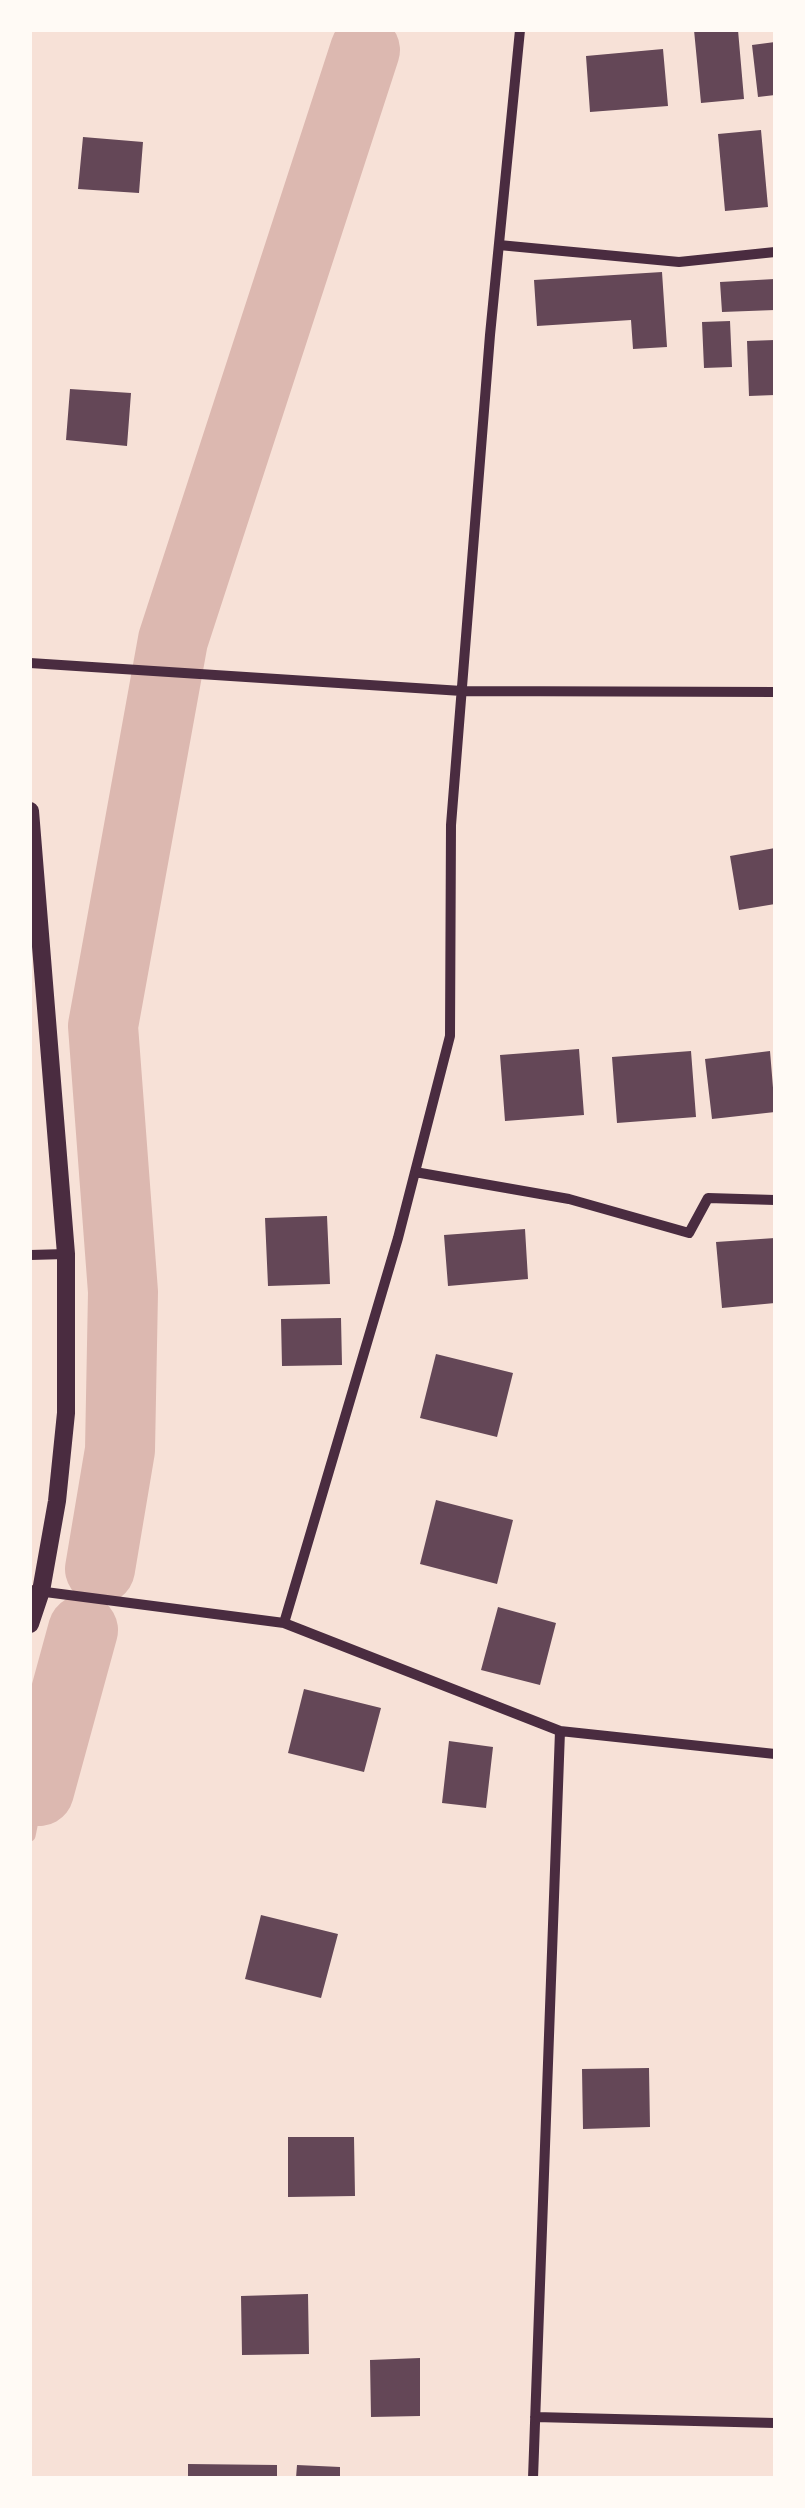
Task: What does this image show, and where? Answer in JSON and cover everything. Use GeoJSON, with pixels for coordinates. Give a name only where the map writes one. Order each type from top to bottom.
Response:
{"type":"FeatureCollection","features":[{"type":"Feature","properties":{"kind":"street"},"geometry":{"type":"LineString","coordinates":[[284,1623],[415,1172],[450,1036],[450,824],[520,30]]}},
{"type":"Feature","properties":{"kind":"street"},"geometry":{"type":"LineString","coordinates":[[500,245],[679,262],[775,252]]}},
{"type":"Feature","properties":{"kind":"street"},"geometry":{"type":"LineString","coordinates":[[30,664],[462,691],[775,692]]}},
{"type":"Feature","properties":{"kind":"street"},"geometry":{"type":"LineString","coordinates":[[30,812],[66,1254],[66,1414],[57,1501],[30,1624]]}},
{"type":"Feature","properties":{"kind":"street"},"geometry":{"type":"LineString","coordinates":[[415,1172],[569,1200],[689,1233],[708,1198],[775,1200]]}},
{"type":"Feature","properties":{"kind":"street"},"geometry":{"type":"LineString","coordinates":[[30,1255],[66,1254]]}},
{"type":"Feature","properties":{"kind":"street"},"geometry":{"type":"LineString","coordinates":[[36,1590],[284,1623],[560,1731],[775,1754]]}},
{"type":"Feature","properties":{"kind":"street"},"geometry":{"type":"LineString","coordinates":[[534,2478],[560,1731]]}},
{"type":"Feature","properties":{"kind":"street"},"geometry":{"type":"LineString","coordinates":[[536,2417],[775,2423]]}},
{"type":"Feature","properties":{"kind":"building"},"geometry":{"type":"Polygon","coordinates":[[[694,30],[738,30],[744,99],[701,103],[694,30]]]}},
{"type":"Feature","properties":{"kind":"building"},"geometry":{"type":"Polygon","coordinates":[[[775,42],[775,95],[758,97],[752,45],[775,42]]]}},
{"type":"Feature","properties":{"kind":"building"},"geometry":{"type":"Polygon","coordinates":[[[663,49],[668,106],[590,112],[586,56],[663,49]]]}},
{"type":"Feature","properties":{"kind":"building"},"geometry":{"type":"Polygon","coordinates":[[[761,130],[768,207],[725,211],[718,134],[761,130]]]}},
{"type":"Feature","properties":{"kind":"building"},"geometry":{"type":"Polygon","coordinates":[[[83,137],[143,142],[139,193],[78,189],[83,137]]]}},
{"type":"Feature","properties":{"kind":"building"},"geometry":{"type":"Polygon","coordinates":[[[662,272],[667,347],[633,349],[631,320],[537,326],[534,280],[662,272]]]}},
{"type":"Feature","properties":{"kind":"building"},"geometry":{"type":"Polygon","coordinates":[[[775,279],[775,310],[722,312],[720,282],[775,279]]]}},
{"type":"Feature","properties":{"kind":"building"},"geometry":{"type":"Polygon","coordinates":[[[730,321],[732,367],[704,368],[702,322],[730,321]]]}},
{"type":"Feature","properties":{"kind":"building"},"geometry":{"type":"Polygon","coordinates":[[[775,340],[775,395],[749,396],[747,341],[775,340]]]}},
{"type":"Feature","properties":{"kind":"building"},"geometry":{"type":"Polygon","coordinates":[[[70,389],[131,393],[127,446],[66,440],[70,389]]]}},
{"type":"Feature","properties":{"kind":"building"},"geometry":{"type":"Polygon","coordinates":[[[775,848],[775,904],[739,910],[730,856],[775,848]]]}},
{"type":"Feature","properties":{"kind":"building"},"geometry":{"type":"Polygon","coordinates":[[[579,1049],[584,1115],[505,1121],[500,1055],[579,1049]]]}},
{"type":"Feature","properties":{"kind":"building"},"geometry":{"type":"Polygon","coordinates":[[[691,1051],[696,1117],[617,1123],[612,1057],[691,1051]]]}},
{"type":"Feature","properties":{"kind":"building"},"geometry":{"type":"Polygon","coordinates":[[[770,1051],[775,1112],[712,1119],[705,1059],[770,1051]]]}},
{"type":"Feature","properties":{"kind":"building"},"geometry":{"type":"Polygon","coordinates":[[[327,1216],[330,1284],[268,1286],[265,1218],[327,1216]]]}},
{"type":"Feature","properties":{"kind":"building"},"geometry":{"type":"Polygon","coordinates":[[[525,1229],[528,1279],[448,1286],[444,1235],[525,1229]]]}},
{"type":"Feature","properties":{"kind":"building"},"geometry":{"type":"Polygon","coordinates":[[[775,1238],[775,1303],[722,1308],[716,1242],[775,1238]]]}},
{"type":"Feature","properties":{"kind":"building"},"geometry":{"type":"Polygon","coordinates":[[[341,1318],[342,1365],[282,1366],[281,1319],[341,1318]]]}},
{"type":"Feature","properties":{"kind":"building"},"geometry":{"type":"Polygon","coordinates":[[[436,1354],[513,1373],[497,1437],[420,1418],[436,1354]]]}},
{"type":"Feature","properties":{"kind":"building"},"geometry":{"type":"Polygon","coordinates":[[[436,1500],[513,1520],[497,1584],[420,1564],[436,1500]]]}},
{"type":"Feature","properties":{"kind":"building"},"geometry":{"type":"Polygon","coordinates":[[[498,1607],[556,1623],[540,1685],[481,1670],[498,1607]]]}},
{"type":"Feature","properties":{"kind":"building"},"geometry":{"type":"Polygon","coordinates":[[[304,1689],[381,1708],[364,1772],[288,1753],[304,1689]]]}},
{"type":"Feature","properties":{"kind":"building"},"geometry":{"type":"Polygon","coordinates":[[[449,1741],[493,1747],[486,1808],[442,1803],[449,1741]]]}},
{"type":"Feature","properties":{"kind":"building"},"geometry":{"type":"Polygon","coordinates":[[[261,1915],[338,1934],[321,1998],[245,1979],[261,1915]]]}},
{"type":"Feature","properties":{"kind":"building"},"geometry":{"type":"Polygon","coordinates":[[[649,2068],[650,2127],[583,2129],[582,2069],[649,2068]]]}},
{"type":"Feature","properties":{"kind":"building"},"geometry":{"type":"Polygon","coordinates":[[[288,2137],[354,2137],[355,2196],[288,2197],[288,2137]]]}},
{"type":"Feature","properties":{"kind":"building"},"geometry":{"type":"Polygon","coordinates":[[[308,2294],[309,2354],[242,2355],[241,2296],[308,2294]]]}},
{"type":"Feature","properties":{"kind":"building"},"geometry":{"type":"Polygon","coordinates":[[[420,2358],[420,2416],[371,2417],[370,2360],[420,2358]]]}},
{"type":"Feature","properties":{"kind":"building"},"geometry":{"type":"Polygon","coordinates":[[[188,2464],[277,2465],[277,2478],[188,2478],[188,2464]]]}},
{"type":"Feature","properties":{"kind":"building"},"geometry":{"type":"Polygon","coordinates":[[[297,2465],[340,2467],[340,2478],[296,2478],[297,2465]]]}},
{"type":"Feature","properties":{"kind":"waterway"},"geometry":{"type":"LineString","coordinates":[[100,1569],[120,1450],[123,1292],[103,1026],[173,640],[365,50]]}},
{"type":"Feature","properties":{"kind":"waterway"},"geometry":{"type":"LineString","coordinates":[[39,1791],[83,1630]]}},
{"type":"Feature","properties":{"kind":"waterway"},"geometry":{"type":"LineString","coordinates":[[30,1836],[39,1791]]}}]}
